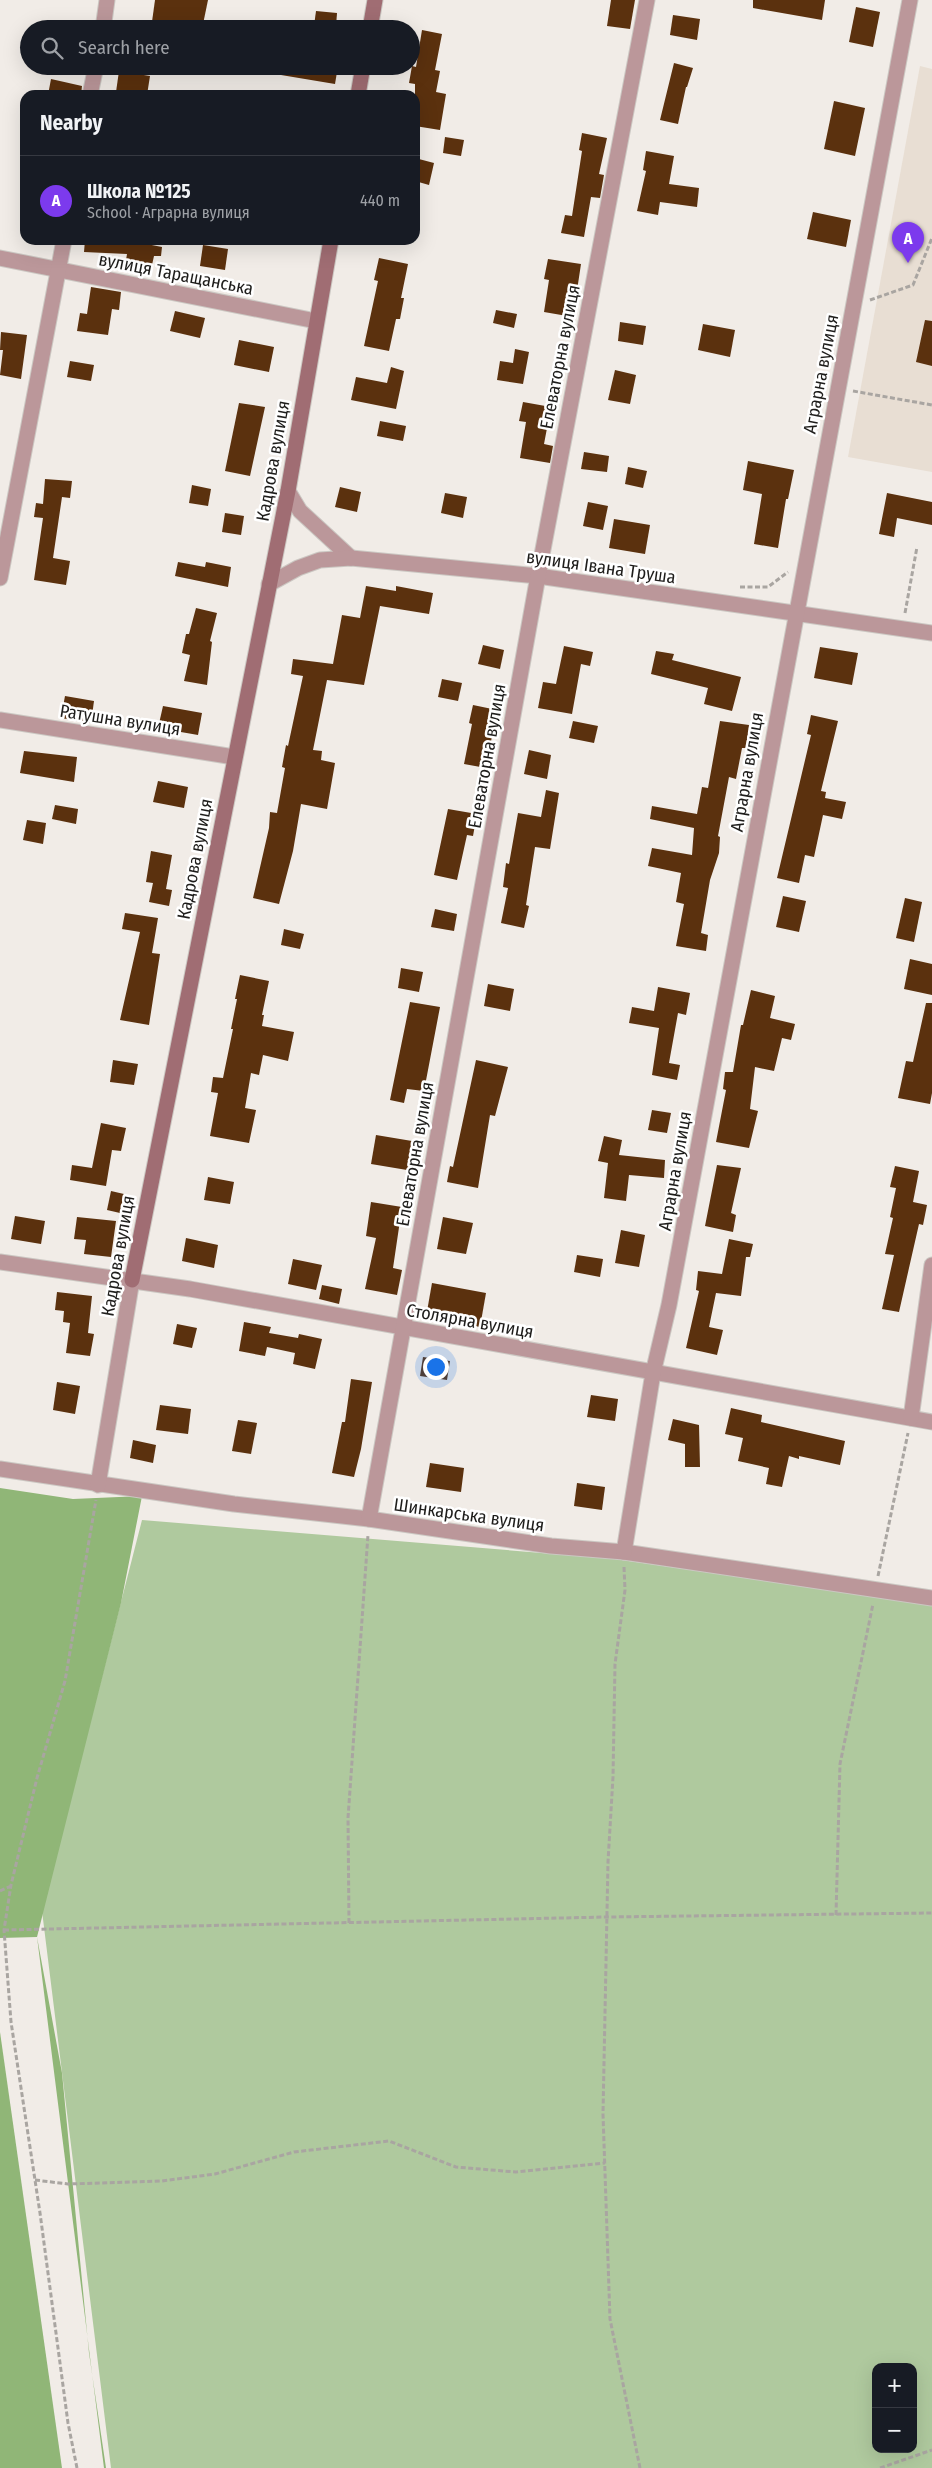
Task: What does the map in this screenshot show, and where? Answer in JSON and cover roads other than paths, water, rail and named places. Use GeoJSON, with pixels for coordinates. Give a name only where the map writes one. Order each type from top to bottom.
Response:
{"type":"FeatureCollection","features":[{"type":"Feature","properties":{"kind":"street"},"geometry":{"type":"LineString","coordinates":[[103,20],[106,0]]}},
{"type":"Feature","properties":{"kind":"street"},"geometry":{"type":"LineString","coordinates":[[372,20],[375,0]]}},
{"type":"Feature","properties":{"kind":"street","name":"Елеваторна вулиця"},"geometry":{"type":"LineString","coordinates":[[369,1519],[538,576],[647,0]]}},
{"type":"Feature","properties":{"kind":"street","name":"Аграрна вулиця"},"geometry":{"type":"LineString","coordinates":[[624,1552],[653,1373],[671,1295],[795,613],[910,0]]}},
{"type":"Feature","properties":{"kind":"street"},"geometry":{"type":"LineString","coordinates":[[91,90],[94,75]]}},
{"type":"Feature","properties":{"kind":"street"},"geometry":{"type":"LineString","coordinates":[[359,90],[361,75]]}},
{"type":"Feature","properties":{"kind":"street"},"geometry":{"type":"LineString","coordinates":[[0,578],[63,245]]}},
{"type":"Feature","properties":{"kind":"street","name":"Кадрова вулиця"},"geometry":{"type":"LineString","coordinates":[[98,1485],[132,1280],[288,490],[330,245]]}},
{"type":"Feature","properties":{"kind":"street","name":"вулиця Таращанська"},"geometry":{"type":"LineString","coordinates":[[0,258],[316,321]]}},
{"type":"Feature","properties":{"kind":"street"},"geometry":{"type":"LineString","coordinates":[[288,490],[300,511],[351,558]]}},
{"type":"Feature","properties":{"kind":"street","name":"вулиця Івана Труша"},"geometry":{"type":"LineString","coordinates":[[269,584],[298,568],[320,560],[351,558],[538,576],[932,633]]}},
{"type":"Feature","properties":{"kind":"street","name":"Ратушна вулиця"},"geometry":{"type":"LineString","coordinates":[[0,720],[234,757]]}},
{"type":"Feature","properties":{"kind":"street","name":"Столярна вулиця"},"geometry":{"type":"LineString","coordinates":[[0,1262],[132,1280],[932,1422]]}},
{"type":"Feature","properties":{"kind":"street"},"geometry":{"type":"LineString","coordinates":[[911,1418],[932,1265]]}},
{"type":"Feature","properties":{"kind":"street","name":"Шинкарська вулиця"},"geometry":{"type":"LineString","coordinates":[[0,1469],[234,1504],[369,1519],[551,1546],[624,1552],[876,1588],[932,1598]]}},
{"type":"Feature","properties":{"kind":"place","name":"Школа №125"},"geometry":{"type":"Point","coordinates":[908,263]}}]}
